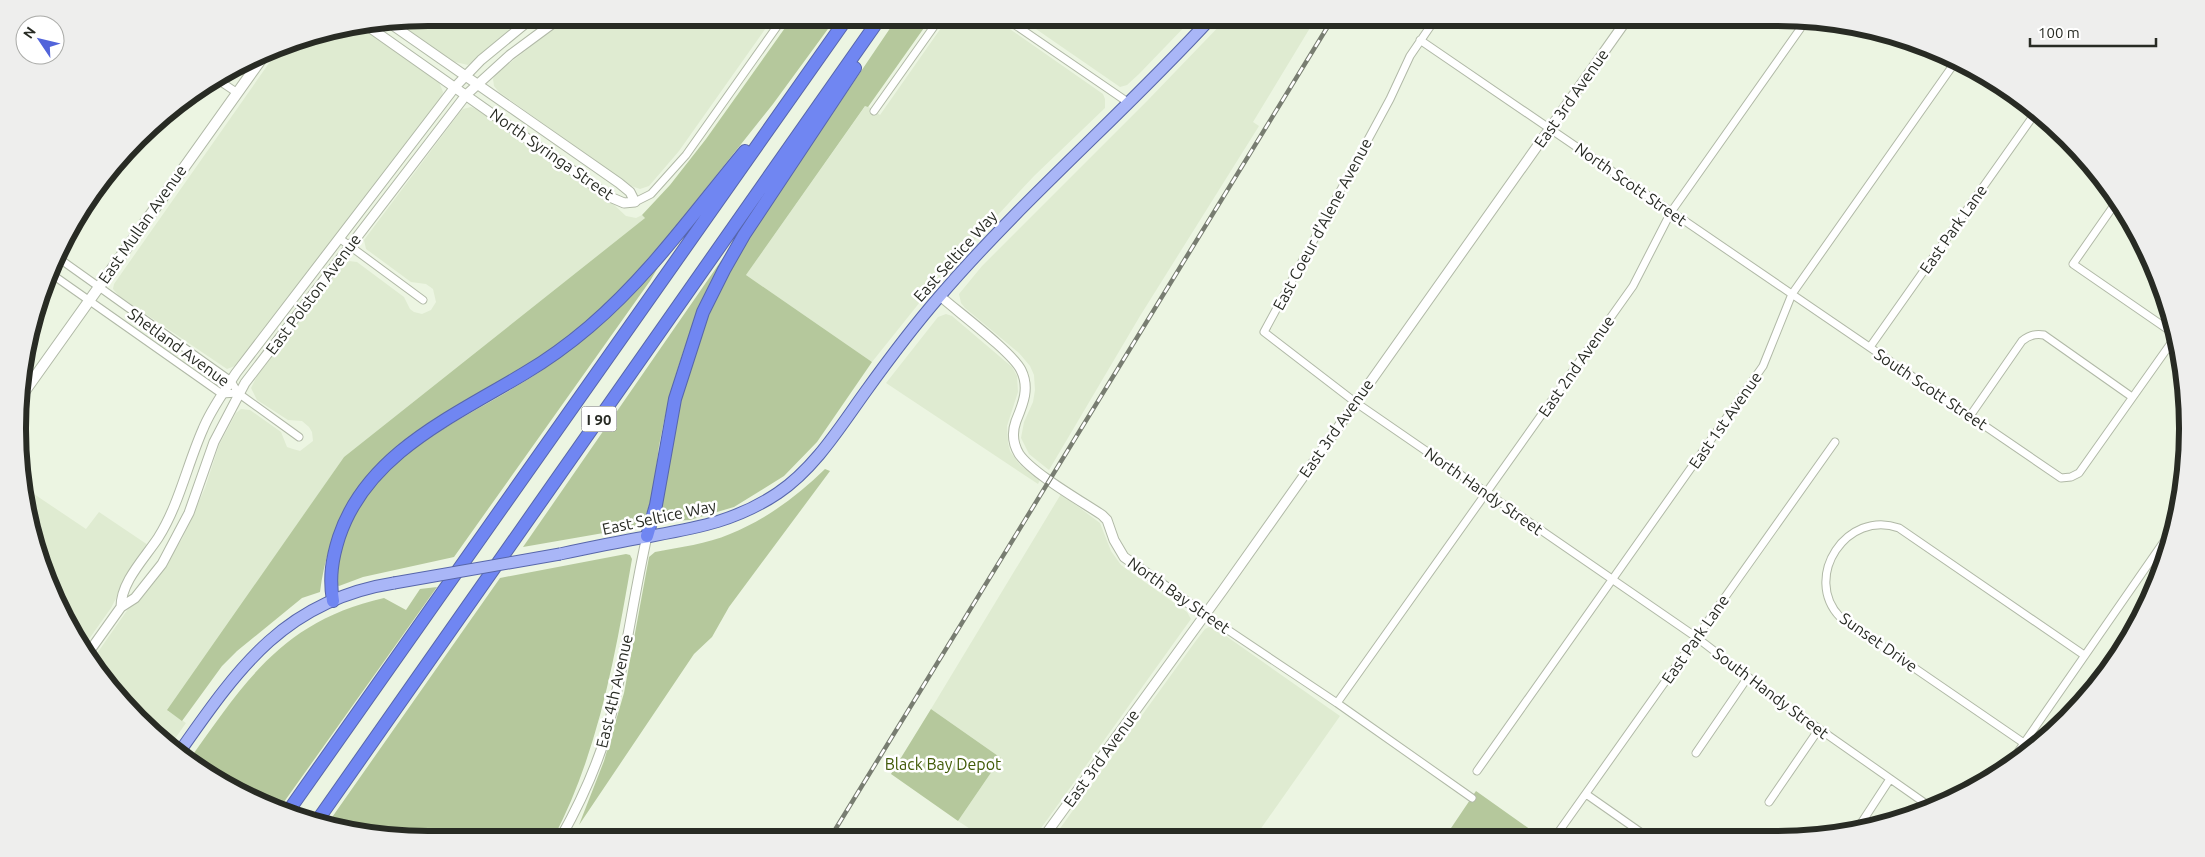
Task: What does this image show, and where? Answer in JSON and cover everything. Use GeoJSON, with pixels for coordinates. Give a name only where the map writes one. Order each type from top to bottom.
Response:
{"type":"FeatureCollection","features":[{"type":"Feature","properties":{"kind":"highway","name":"I 90"},"geometry":{"type":"LineString","coordinates":[[292,806],[841,26]]}},
{"type":"Feature","properties":{"kind":"highway","name":"I 90"},"geometry":{"type":"LineString","coordinates":[[321,816],[874,26]]}},
{"type":"Feature","properties":{"kind":"highway"},"geometry":{"type":"LineString","coordinates":[[647,536],[656,505],[663,454],[680,378],[711,294],[744,236],[883,26]]}},
{"type":"Feature","properties":{"kind":"highway"},"geometry":{"type":"LineString","coordinates":[[333,600],[330,578],[334,552],[347,516],[373,478],[389,461],[421,436],[552,355],[608,310],[660,253],[813,67]]}},
{"type":"Feature","properties":{"kind":"main road","name":"East Seltice Way"},"geometry":{"type":"LineString","coordinates":[[183,747],[230,682],[251,657],[282,630],[333,600],[368,587],[698,528],[727,520],[758,505],[793,481],[835,436],[896,350],[940,296],[1020,209],[1129,103],[1203,26]]}},
{"type":"Feature","properties":{"kind":"main road","name":"East Mullan Avenue"},"geometry":{"type":"LineString","coordinates":[[29,386],[97,287],[256,66]]}},
{"type":"Feature","properties":{"kind":"street","name":"East Polston Avenue"},"geometry":{"type":"LineString","coordinates":[[121,607],[122,594],[159,536],[175,503],[203,428],[222,394],[454,87],[497,45],[522,26]]}},
{"type":"Feature","properties":{"kind":"street","name":"East Polston Avenue"},"geometry":{"type":"LineString","coordinates":[[92,648],[121,607],[135,598],[162,564],[190,512],[214,442],[238,393],[466,95],[510,55],[549,26]]}},
{"type":"Feature","properties":{"kind":"street"},"geometry":{"type":"LineString","coordinates":[[635,202],[651,194],[668,178],[777,26]]}},
{"type":"Feature","properties":{"kind":"street"},"geometry":{"type":"LineString","coordinates":[[874,111],[934,26]]}},
{"type":"Feature","properties":{"kind":"street"},"geometry":{"type":"LineString","coordinates":[[1017,26],[1129,103]]}},
{"type":"Feature","properties":{"kind":"street","name":"East Coeur d'Alene Avenue"},"geometry":{"type":"LineString","coordinates":[[1354,402],[1264,332],[1420,40],[1430,26]]}},
{"type":"Feature","properties":{"kind":"street","name":"East 3rd Avenue"},"geometry":{"type":"LineString","coordinates":[[1048,831],[1622,26]]}},
{"type":"Feature","properties":{"kind":"street","name":"East 2nd Avenue"},"geometry":{"type":"LineString","coordinates":[[1337,703],[1633,286],[1671,212],[1802,27]]}},
{"type":"Feature","properties":{"kind":"street","name":"North Syringa Street"},"geometry":{"type":"LineString","coordinates":[[374,30],[610,197],[624,203],[635,202],[630,192],[619,183],[479,83],[396,28]]}},
{"type":"Feature","properties":{"kind":"street","name":"North Scott Street"},"geometry":{"type":"LineString","coordinates":[[1420,40],[1792,294]]}},
{"type":"Feature","properties":{"kind":"street","name":"East 1st Avenue"},"geometry":{"type":"LineString","coordinates":[[1478,770],[1763,366],[1792,294],[1952,67]]}},
{"type":"Feature","properties":{"kind":"street"},"geometry":{"type":"LineString","coordinates":[[222,83],[236,92]]}},
{"type":"Feature","properties":{"kind":"street","name":"East Park Lane"},"geometry":{"type":"LineString","coordinates":[[1870,347],[2032,118]]}},
{"type":"Feature","properties":{"kind":"street"},"geometry":{"type":"LineString","coordinates":[[2113,207],[2073,264],[2166,329]]}},
{"type":"Feature","properties":{"kind":"street"},"geometry":{"type":"LineString","coordinates":[[339,238],[423,300]]}},
{"type":"Feature","properties":{"kind":"street","name":"Shetland Avenue"},"geometry":{"type":"LineString","coordinates":[[56,277],[222,394],[238,393],[231,381],[63,262]]}},
{"type":"Feature","properties":{"kind":"street","name":"South Scott Street"},"geometry":{"type":"LineString","coordinates":[[1792,294],[2061,478],[2072,476],[2079,472],[2132,397]]}},
{"type":"Feature","properties":{"kind":"street","name":"North Bay Street"},"geometry":{"type":"LineString","coordinates":[[940,296],[1010,356],[1022,372],[1025,395],[1013,432],[1015,446],[1021,457],[1108,520],[1118,549],[1132,564],[1337,703],[1472,798]]}},
{"type":"Feature","properties":{"kind":"street"},"geometry":{"type":"LineString","coordinates":[[1970,416],[2022,341],[2036,334],[2044,335],[2132,397],[2170,345]]}},
{"type":"Feature","properties":{"kind":"street"},"geometry":{"type":"LineString","coordinates":[[238,393],[299,437]]}},
{"type":"Feature","properties":{"kind":"street","name":"North Handy Street"},"geometry":{"type":"LineString","coordinates":[[1354,402],[1612,580]]}},
{"type":"Feature","properties":{"kind":"street","name":"East Park Lane"},"geometry":{"type":"LineString","coordinates":[[1559,831],[1835,442]]}},
{"type":"Feature","properties":{"kind":"street","name":"Sunset Drive"},"geometry":{"type":"LineString","coordinates":[[2023,743],[1846,621],[1835,611],[1827,597],[1826,575],[1831,560],[1841,544],[1851,534],[1868,525],[1883,524],[1899,528],[2084,655]]}},
{"type":"Feature","properties":{"kind":"street","name":"East 4th Avenue"},"geometry":{"type":"LineString","coordinates":[[564,831],[582,798],[604,740],[619,681],[647,536]]}},
{"type":"Feature","properties":{"kind":"street"},"geometry":{"type":"LineString","coordinates":[[2019,750],[2161,545]]}},
{"type":"Feature","properties":{"kind":"street","name":"South Handy Street"},"geometry":{"type":"LineString","coordinates":[[1612,580],[1696,637],[1819,729],[1924,802]]}},
{"type":"Feature","properties":{"kind":"street"},"geometry":{"type":"LineString","coordinates":[[1696,753],[1748,677]]}},
{"type":"Feature","properties":{"kind":"street"},"geometry":{"type":"LineString","coordinates":[[1769,802],[1819,729]]}},
{"type":"Feature","properties":{"kind":"street"},"geometry":{"type":"LineString","coordinates":[[1862,821],[1890,779]]}},
{"type":"Feature","properties":{"kind":"street"},"geometry":{"type":"LineString","coordinates":[[1586,794],[1639,831]]}},
{"type":"Feature","properties":{"kind":"shaded area"},"geometry":{"type":"Polygon","coordinates":[[[517,26],[468,65],[455,62],[404,27],[517,26]]]}},
{"type":"Feature","properties":{"kind":"shaded area"},"geometry":{"type":"Polygon","coordinates":[[[557,26],[767,26],[679,151],[649,186],[640,189],[631,186],[499,92],[494,86],[493,79],[496,74],[557,26]]]}},
{"type":"Feature","properties":{"kind":"shaded area"},"geometry":{"type":"Polygon","coordinates":[[[942,26],[1005,26],[1103,94],[1105,99],[1105,108],[1034,176],[981,233],[920,302],[872,362],[746,275],[866,105],[880,115],[942,26]]]}},
{"type":"Feature","properties":{"kind":"shaded area"},"geometry":{"type":"Polygon","coordinates":[[[1032,26],[1185,26],[1139,74],[1127,85],[1120,87],[1032,26]]]}},
{"type":"Feature","properties":{"kind":"shaded area"},"geometry":{"type":"Polygon","coordinates":[[[1219,26],[1311,26],[1253,122],[1259,126],[1140,316],[1049,470],[1029,454],[1021,438],[1024,422],[1033,402],[1035,390],[1034,375],[1030,366],[1019,353],[965,308],[961,303],[959,294],[982,266],[1219,26]]]}},
{"type":"Feature","properties":{"kind":"shaded area"},"geometry":{"type":"Polygon","coordinates":[[[367,31],[439,82],[443,92],[441,99],[235,366],[227,369],[119,296],[113,289],[114,284],[272,58],[324,40],[367,31]]]}},
{"type":"Feature","properties":{"kind":"shaded area"},"geometry":{"type":"Polygon","coordinates":[[[471,107],[476,109],[612,203],[626,216],[636,218],[642,215],[645,218],[344,457],[168,711],[186,723],[174,740],[126,694],[96,655],[128,609],[145,594],[182,539],[205,488],[219,445],[236,413],[241,409],[250,410],[281,432],[287,447],[300,451],[313,441],[312,432],[302,421],[288,420],[257,400],[251,388],[257,376],[344,263],[349,261],[357,262],[404,297],[410,309],[414,312],[422,314],[431,310],[436,302],[433,289],[426,284],[411,282],[366,249],[364,240],[463,109],[471,107]]]}},
{"type":"Feature","properties":{"kind":"shaded area"},"geometry":{"type":"Polygon","coordinates":[[[946,314],[952,316],[1012,367],[1017,376],[1018,392],[1007,426],[1008,443],[1010,451],[1020,465],[1040,480],[1038,484],[886,383],[938,317],[946,314]]]}},
{"type":"Feature","properties":{"kind":"shaded area"},"geometry":{"type":"Polygon","coordinates":[[[32,493],[86,529],[99,512],[148,545],[111,608],[87,641],[68,606],[48,558],[40,533],[32,493]]]}},
{"type":"Feature","properties":{"kind":"shaded area"},"geometry":{"type":"Polygon","coordinates":[[[1061,494],[1100,523],[1111,551],[1121,565],[1187,612],[1191,619],[1039,831],[973,831],[958,821],[1001,758],[931,709],[1061,494]]]}},
{"type":"Feature","properties":{"kind":"shaded area"},"geometry":{"type":"Polygon","coordinates":[[[1209,627],[1216,629],[1340,716],[1259,831],[1058,831],[1195,642],[1205,629],[1209,627]]]}},
{"type":"Feature","properties":{"kind":"green space"},"geometry":{"type":"Polygon","coordinates":[[[786,26],[830,26],[773,104],[672,231],[617,294],[573,334],[549,352],[414,435],[395,450],[378,466],[350,503],[330,545],[320,592],[302,598],[237,651],[222,666],[182,721],[167,710],[344,457],[645,218],[642,215],[670,185],[706,139],[786,26]]]}},
{"type":"Feature","properties":{"kind":"green space"},"geometry":{"type":"Polygon","coordinates":[[[892,26],[925,26],[868,107],[865,106],[746,275],[872,362],[817,442],[784,476],[734,507],[690,520],[672,521],[663,514],[661,507],[683,381],[718,292],[747,240],[892,26]]]}},
{"type":"Feature","properties":{"kind":"green space"},"geometry":{"type":"Polygon","coordinates":[[[723,258],[692,326],[676,373],[664,421],[650,501],[643,520],[638,527],[523,547],[723,258]]]}},
{"type":"Feature","properties":{"kind":"green space"},"geometry":{"type":"Polygon","coordinates":[[[660,264],[650,281],[454,557],[363,577],[339,586],[337,585],[336,564],[346,534],[362,502],[383,476],[435,434],[522,383],[566,353],[660,264]]]}},
{"type":"Feature","properties":{"kind":"green space"},"geometry":{"type":"Polygon","coordinates":[[[825,469],[830,471],[729,607],[712,637],[694,654],[579,825],[604,761],[624,693],[649,557],[655,552],[712,540],[744,528],[781,506],[825,469]]]}},
{"type":"Feature","properties":{"kind":"green space"},"geometry":{"type":"Polygon","coordinates":[[[626,554],[630,555],[632,559],[612,667],[594,737],[569,806],[557,831],[402,830],[331,819],[500,578],[626,554]]]}},
{"type":"Feature","properties":{"kind":"green space"},"geometry":{"type":"Polygon","coordinates":[[[437,587],[283,803],[227,777],[193,754],[229,704],[249,680],[293,638],[319,622],[349,608],[384,598],[406,610],[420,589],[437,587]]]}},
{"type":"Feature","properties":{"kind":"green space","name":"Black Bay Depot"},"geometry":{"type":"Polygon","coordinates":[[[931,709],[1001,758],[958,821],[891,774],[931,709]]]}},
{"type":"Feature","properties":{"kind":"green space"},"geometry":{"type":"Polygon","coordinates":[[[1476,791],[1533,831],[1449,831],[1476,791]]]}},
{"type":"Feature","properties":{"kind":"railway"},"geometry":{"type":"LineString","coordinates":[[834,831],[1328,26]]}}]}
